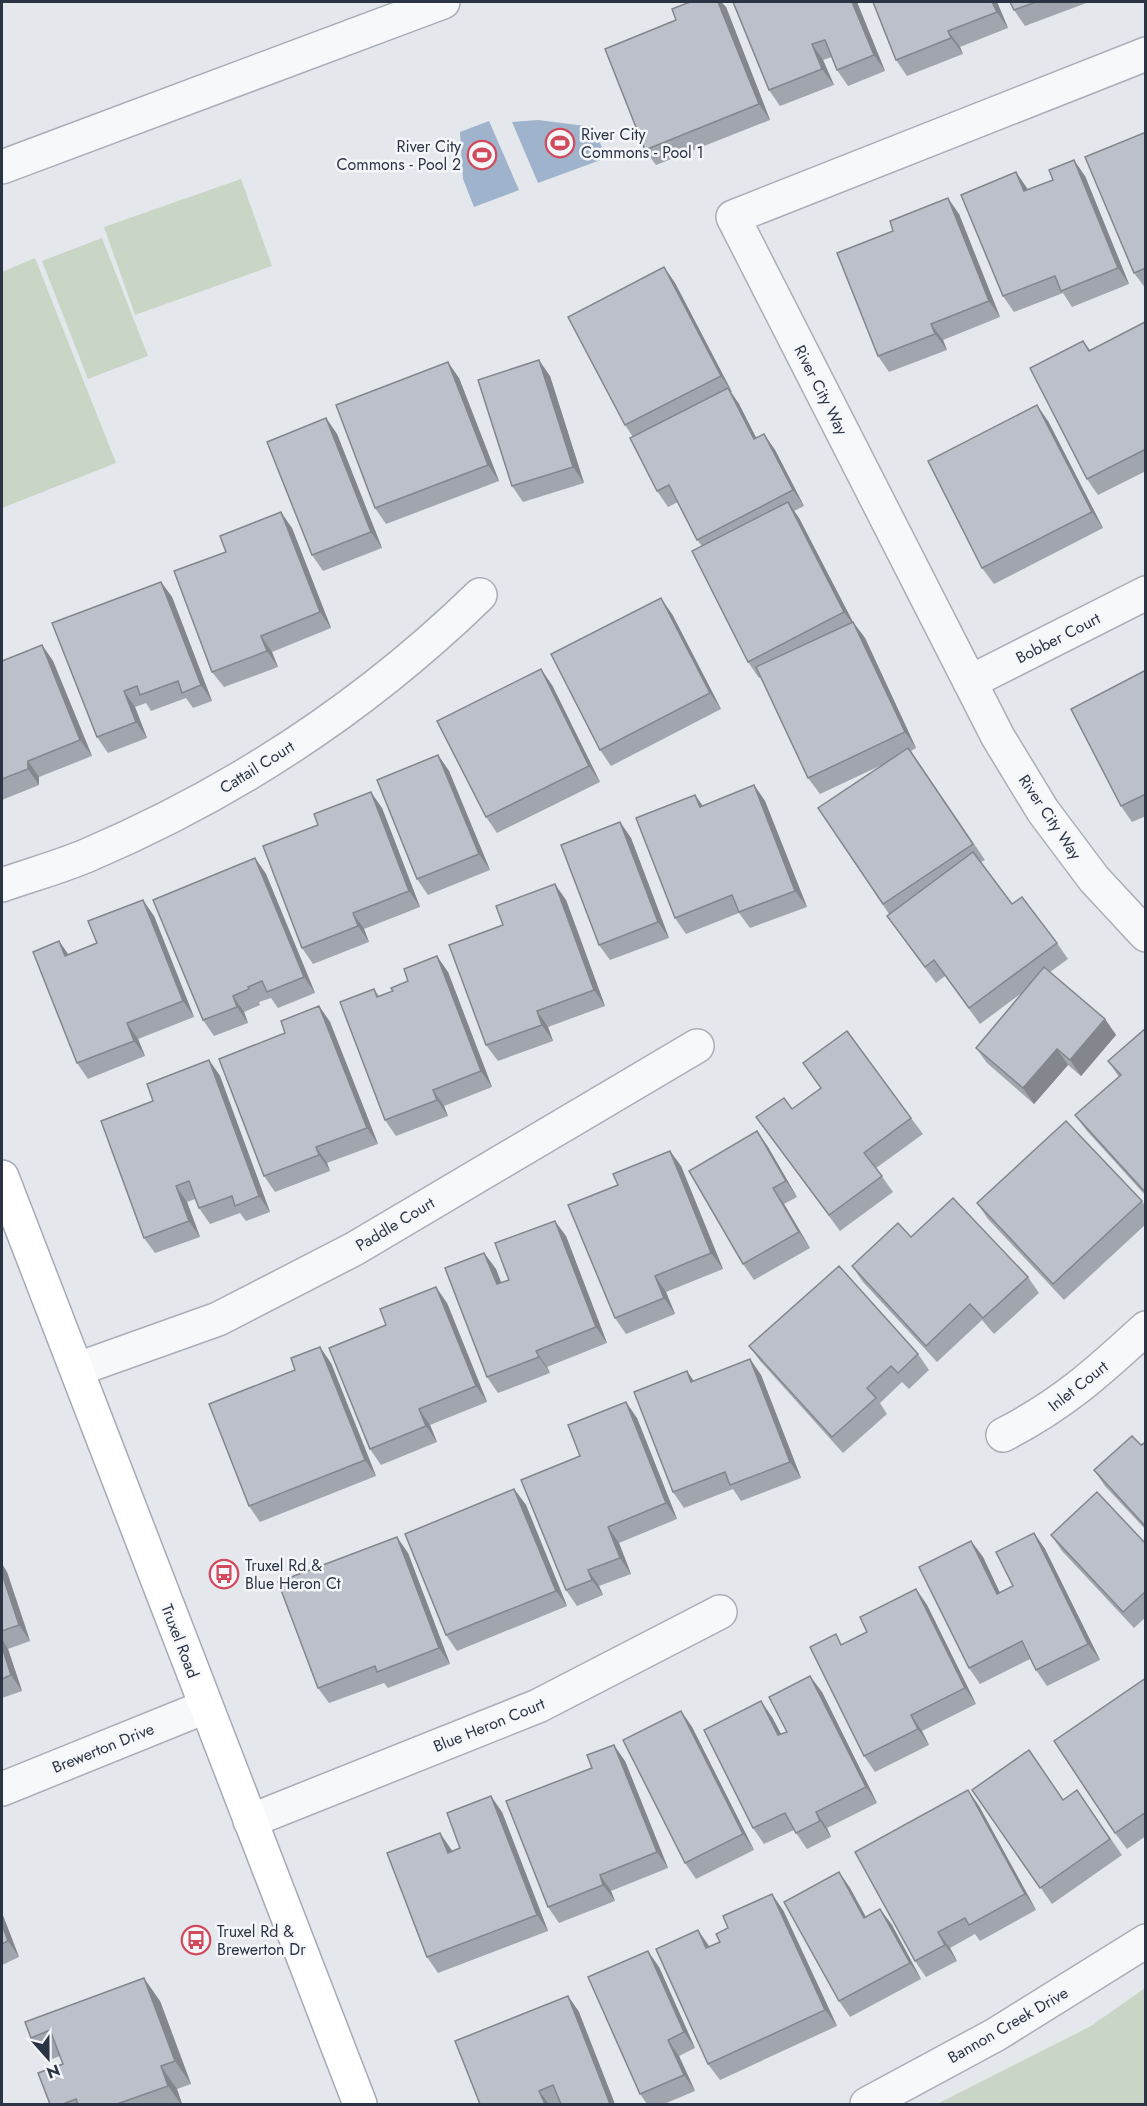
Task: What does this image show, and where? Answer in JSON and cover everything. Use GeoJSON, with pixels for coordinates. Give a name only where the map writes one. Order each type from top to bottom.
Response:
{"type":"FeatureCollection","features":[{"type":"Feature","properties":{"kind":"main road","name":"Truxel Road"},"geometry":{"type":"LineString","coordinates":[[2,1177],[360,2104]]}},
{"type":"Feature","properties":{"kind":"street"},"geometry":{"type":"LineString","coordinates":[[2,167],[443,2]]}},
{"type":"Feature","properties":{"kind":"street","name":"River City Way"},"geometry":{"type":"LineString","coordinates":[[1146,54],[733,217],[998,737],[1043,811],[1094,879],[1146,934]]}},
{"type":"Feature","properties":{"kind":"street","name":"Bobber Court"},"geometry":{"type":"LineString","coordinates":[[970,682],[1146,593]]}},
{"type":"Feature","properties":{"kind":"street","name":"Cattail Court"},"geometry":{"type":"LineString","coordinates":[[2,885],[86,856],[165,820],[242,778],[352,706],[453,622],[480,595]]}},
{"type":"Feature","properties":{"kind":"street","name":"Paddle Court"},"geometry":{"type":"LineString","coordinates":[[78,1369],[218,1319],[354,1249],[697,1046]]}},
{"type":"Feature","properties":{"kind":"street","name":"Inlet Court"},"geometry":{"type":"LineString","coordinates":[[1003,1435],[1040,1415],[1086,1384],[1146,1328]]}},
{"type":"Feature","properties":{"kind":"street","name":"Blue Heron Court"},"geometry":{"type":"LineString","coordinates":[[250,1821],[538,1706],[720,1612]]}},
{"type":"Feature","properties":{"kind":"street","name":"Brewerton Drive"},"geometry":{"type":"LineString","coordinates":[[2,1789],[205,1707]]}},
{"type":"Feature","properties":{"kind":"street","name":"Bannon Creek Drive"},"geometry":{"type":"LineString","coordinates":[[867,2104],[995,2035],[1146,1941]]}},
{"type":"Feature","properties":{"kind":"green space"},"geometry":{"type":"Polygon","coordinates":[[[241,179],[272,266],[135,315],[104,227],[241,179]]]}},
{"type":"Feature","properties":{"kind":"green space"},"geometry":{"type":"Polygon","coordinates":[[[102,238],[148,356],[88,379],[42,261],[102,238]]]}},
{"type":"Feature","properties":{"kind":"green space"},"geometry":{"type":"Polygon","coordinates":[[[35,258],[116,463],[2,508],[2,272],[35,258]]]}},
{"type":"Feature","properties":{"kind":"green space"},"geometry":{"type":"Polygon","coordinates":[[[1145,1988],[1145,2104],[937,2104],[1091,2026],[1145,1988]]]}},
{"type":"Feature","properties":{"kind":"water","name":"River City Commons - Pool 1"},"geometry":{"type":"Polygon","coordinates":[[[538,120],[594,127],[606,158],[538,183],[512,122],[538,120]]]}},
{"type":"Feature","properties":{"kind":"water","name":"River City Commons - Pool 2"},"geometry":{"type":"Polygon","coordinates":[[[489,121],[519,190],[474,207],[463,179],[460,132],[489,121]]]}},
{"type":"Feature","properties":{"kind":"building"},"geometry":{"type":"Polygon","coordinates":[[[690,2],[718,2],[759,104],[645,150],[605,49],[676,20],[672,9],[690,2]]]}},
{"type":"Feature","properties":{"kind":"building"},"geometry":{"type":"Polygon","coordinates":[[[733,2],[852,2],[874,55],[837,70],[825,40],[812,44],[822,69],[769,90],[733,2]]]}},
{"type":"Feature","properties":{"kind":"building"},"geometry":{"type":"Polygon","coordinates":[[[873,2],[992,2],[997,12],[948,31],[951,38],[896,60],[873,2]]]}},
{"type":"Feature","properties":{"kind":"building"},"geometry":{"type":"Polygon","coordinates":[[[1010,2],[1036,2],[1014,10],[1010,2]]]}},
{"type":"Feature","properties":{"kind":"building"},"geometry":{"type":"Polygon","coordinates":[[[1146,132],[1146,268],[1134,273],[1085,157],[1146,132]]]}},
{"type":"Feature","properties":{"kind":"building"},"geometry":{"type":"Polygon","coordinates":[[[1074,160],[1118,268],[1061,291],[1055,276],[1003,296],[961,195],[1016,172],[1024,191],[1053,180],[1049,170],[1074,160]]]}},
{"type":"Feature","properties":{"kind":"building"},"geometry":{"type":"Polygon","coordinates":[[[948,198],[989,301],[931,324],[935,334],[878,356],[837,253],[893,231],[890,221],[948,198]]]}},
{"type":"Feature","properties":{"kind":"building"},"geometry":{"type":"Polygon","coordinates":[[[664,267],[721,376],[625,425],[568,317],[664,267]]]}},
{"type":"Feature","properties":{"kind":"building"},"geometry":{"type":"Polygon","coordinates":[[[1145,322],[1146,449],[1087,479],[1030,368],[1083,341],[1089,351],[1145,322]]]}},
{"type":"Feature","properties":{"kind":"building"},"geometry":{"type":"Polygon","coordinates":[[[539,360],[573,467],[512,486],[478,380],[539,360]]]}},
{"type":"Feature","properties":{"kind":"building"},"geometry":{"type":"Polygon","coordinates":[[[448,362],[488,465],[375,508],[336,405],[448,362]]]}},
{"type":"Feature","properties":{"kind":"building"},"geometry":{"type":"Polygon","coordinates":[[[728,388],[754,439],[764,434],[793,490],[697,540],[669,485],[657,491],[630,438],[728,388]]]}},
{"type":"Feature","properties":{"kind":"building"},"geometry":{"type":"Polygon","coordinates":[[[1037,405],[1092,512],[982,568],[928,461],[1037,405]]]}},
{"type":"Feature","properties":{"kind":"building"},"geometry":{"type":"Polygon","coordinates":[[[326,418],[371,532],[312,555],[267,442],[326,418]]]}},
{"type":"Feature","properties":{"kind":"building"},"geometry":{"type":"Polygon","coordinates":[[[788,502],[844,612],[748,662],[692,551],[788,502]]]}},
{"type":"Feature","properties":{"kind":"building"},"geometry":{"type":"Polygon","coordinates":[[[281,512],[320,612],[261,636],[267,651],[212,672],[174,571],[226,552],[220,536],[281,512]]]}},
{"type":"Feature","properties":{"kind":"building"},"geometry":{"type":"Polygon","coordinates":[[[161,582],[201,685],[182,693],[178,681],[140,695],[137,686],[124,691],[136,722],[97,737],[52,623],[161,582]]]}},
{"type":"Feature","properties":{"kind":"building"},"geometry":{"type":"Polygon","coordinates":[[[661,598],[710,693],[600,750],[551,654],[661,598]]]}},
{"type":"Feature","properties":{"kind":"building"},"geometry":{"type":"Polygon","coordinates":[[[853,622],[905,732],[808,778],[756,667],[853,622]]]}},
{"type":"Feature","properties":{"kind":"building"},"geometry":{"type":"Polygon","coordinates":[[[42,645],[80,740],[28,761],[28,769],[2,779],[2,661],[42,645]]]}},
{"type":"Feature","properties":{"kind":"building"},"geometry":{"type":"Polygon","coordinates":[[[541,669],[589,766],[486,817],[437,721],[541,669]]]}},
{"type":"Feature","properties":{"kind":"building"},"geometry":{"type":"Polygon","coordinates":[[[1146,670],[1146,794],[1121,806],[1071,709],[1146,670]]]}},
{"type":"Feature","properties":{"kind":"building"},"geometry":{"type":"Polygon","coordinates":[[[908,748],[973,844],[883,904],[818,808],[908,748]]]}},
{"type":"Feature","properties":{"kind":"building"},"geometry":{"type":"Polygon","coordinates":[[[438,755],[479,854],[417,879],[377,780],[438,755]]]}},
{"type":"Feature","properties":{"kind":"building"},"geometry":{"type":"Polygon","coordinates":[[[754,785],[795,891],[739,912],[732,895],[675,918],[636,818],[695,795],[700,807],[754,785]]]}},
{"type":"Feature","properties":{"kind":"building"},"geometry":{"type":"Polygon","coordinates":[[[371,792],[409,891],[353,913],[358,926],[302,948],[263,846],[318,825],[314,814],[371,792]]]}},
{"type":"Feature","properties":{"kind":"building"},"geometry":{"type":"Polygon","coordinates":[[[620,822],[658,922],[599,945],[561,845],[620,822]]]}},
{"type":"Feature","properties":{"kind":"building"},"geometry":{"type":"Polygon","coordinates":[[[973,852],[1012,904],[1022,897],[1057,943],[969,1008],[934,960],[925,967],[887,916],[973,852]]]}},
{"type":"Feature","properties":{"kind":"building"},"geometry":{"type":"Polygon","coordinates":[[[255,858],[304,977],[267,992],[262,981],[233,996],[237,1007],[203,1020],[153,900],[255,858]]]}},
{"type":"Feature","properties":{"kind":"building"},"geometry":{"type":"Polygon","coordinates":[[[555,884],[594,990],[537,1011],[542,1025],[486,1045],[449,945],[503,925],[496,906],[555,884]]]}},
{"type":"Feature","properties":{"kind":"building"},"geometry":{"type":"Polygon","coordinates":[[[143,900],[183,1001],[127,1023],[134,1041],[77,1063],[33,952],[59,941],[65,956],[97,943],[88,921],[143,900]]]}},
{"type":"Feature","properties":{"kind":"building"},"geometry":{"type":"Polygon","coordinates":[[[437,956],[481,1071],[433,1090],[437,1100],[385,1120],[340,1002],[374,989],[377,997],[393,991],[391,988],[408,981],[404,969],[437,956]]]}},
{"type":"Feature","properties":{"kind":"building"},"geometry":{"type":"Polygon","coordinates":[[[1044,967],[1105,1019],[1070,1060],[1057,1049],[1023,1088],[976,1048],[1044,967]]]}},
{"type":"Feature","properties":{"kind":"building"},"geometry":{"type":"Polygon","coordinates":[[[319,1006],[367,1128],[316,1147],[319,1155],[264,1176],[219,1059],[285,1033],[281,1021],[319,1006]]]}},
{"type":"Feature","properties":{"kind":"building"},"geometry":{"type":"Polygon","coordinates":[[[1146,1028],[1146,1193],[1075,1115],[1121,1075],[1108,1061],[1146,1028]]]}},
{"type":"Feature","properties":{"kind":"building"},"geometry":{"type":"Polygon","coordinates":[[[847,1031],[911,1118],[864,1153],[882,1176],[829,1215],[756,1117],[784,1098],[792,1109],[821,1088],[803,1063],[847,1031]]]}},
{"type":"Feature","properties":{"kind":"building"},"geometry":{"type":"Polygon","coordinates":[[[209,1060],[259,1196],[235,1206],[232,1196],[199,1208],[189,1181],[176,1186],[189,1221],[144,1238],[101,1121],[153,1101],[147,1084],[209,1060]]]}},
{"type":"Feature","properties":{"kind":"building"},"geometry":{"type":"Polygon","coordinates":[[[1066,1121],[1142,1201],[1053,1284],[977,1203],[1066,1121]]]}},
{"type":"Feature","properties":{"kind":"building"},"geometry":{"type":"Polygon","coordinates":[[[757,1131],[786,1181],[773,1188],[799,1232],[743,1264],[689,1171],[757,1131]]]}},
{"type":"Feature","properties":{"kind":"building"},"geometry":{"type":"Polygon","coordinates":[[[670,1151],[711,1253],[655,1276],[664,1298],[615,1318],[568,1205],[618,1185],[613,1174],[670,1151]]]}},
{"type":"Feature","properties":{"kind":"building"},"geometry":{"type":"Polygon","coordinates":[[[953,1198],[1028,1277],[983,1318],[970,1304],[926,1346],[852,1266],[898,1223],[911,1237],[953,1198]]]}},
{"type":"Feature","properties":{"kind":"building"},"geometry":{"type":"Polygon","coordinates":[[[555,1221],[596,1327],[536,1351],[539,1357],[487,1377],[445,1268],[484,1253],[497,1284],[509,1280],[495,1243],[555,1221]]]}},
{"type":"Feature","properties":{"kind":"building"},"geometry":{"type":"Polygon","coordinates":[[[839,1266],[918,1354],[898,1373],[891,1366],[867,1388],[876,1398],[832,1437],[749,1346],[839,1266]]]}},
{"type":"Feature","properties":{"kind":"building"},"geometry":{"type":"Polygon","coordinates":[[[436,1287],[476,1386],[419,1409],[426,1426],[370,1449],[329,1348],[386,1325],[380,1309],[436,1287]]]}},
{"type":"Feature","properties":{"kind":"building"},"geometry":{"type":"Polygon","coordinates":[[[320,1347],[365,1460],[249,1506],[209,1404],[295,1370],[291,1358],[320,1347]]]}},
{"type":"Feature","properties":{"kind":"building"},"geometry":{"type":"Polygon","coordinates":[[[750,1359],[790,1462],[730,1485],[725,1472],[673,1492],[634,1392],[687,1371],[691,1382],[750,1359]]]}},
{"type":"Feature","properties":{"kind":"building"},"geometry":{"type":"Polygon","coordinates":[[[626,1402],[666,1503],[608,1527],[620,1558],[588,1570],[592,1580],[566,1590],[521,1480],[580,1456],[568,1425],[626,1402]]]}},
{"type":"Feature","properties":{"kind":"building"},"geometry":{"type":"Polygon","coordinates":[[[1132,1436],[1141,1445],[1146,1442],[1146,1527],[1094,1470],[1132,1436]]]}},
{"type":"Feature","properties":{"kind":"building"},"geometry":{"type":"Polygon","coordinates":[[[514,1489],[556,1591],[446,1635],[405,1534],[514,1489]]]}},
{"type":"Feature","properties":{"kind":"building"},"geometry":{"type":"Polygon","coordinates":[[[1097,1492],[1146,1544],[1146,1591],[1123,1612],[1051,1535],[1097,1492]]]}},
{"type":"Feature","properties":{"kind":"building"},"geometry":{"type":"Polygon","coordinates":[[[1034,1533],[1088,1644],[1036,1670],[1022,1641],[969,1668],[919,1567],[971,1541],[997,1594],[1013,1586],[996,1552],[1034,1533]]]}},
{"type":"Feature","properties":{"kind":"building"},"geometry":{"type":"Polygon","coordinates":[[[397,1537],[439,1648],[377,1672],[375,1666],[318,1688],[278,1582],[397,1537]]]}},
{"type":"Feature","properties":{"kind":"building"},"geometry":{"type":"Polygon","coordinates":[[[2,1574],[19,1625],[2,1631],[2,1574]]]}},
{"type":"Feature","properties":{"kind":"building"},"geometry":{"type":"Polygon","coordinates":[[[916,1589],[965,1688],[911,1715],[918,1729],[864,1756],[810,1647],[836,1634],[841,1645],[867,1632],[860,1617],[916,1589]]]}},
{"type":"Feature","properties":{"kind":"building"},"geometry":{"type":"Polygon","coordinates":[[[2,1647],[11,1675],[2,1679],[2,1647]]]}},
{"type":"Feature","properties":{"kind":"building"},"geometry":{"type":"Polygon","coordinates":[[[810,1676],[866,1787],[816,1812],[820,1821],[796,1833],[785,1813],[753,1828],[704,1730],[761,1701],[778,1735],[787,1732],[769,1697],[810,1676]]]}},
{"type":"Feature","properties":{"kind":"building"},"geometry":{"type":"Polygon","coordinates":[[[1146,1678],[1146,1812],[1115,1833],[1054,1741],[1146,1678]]]}},
{"type":"Feature","properties":{"kind":"building"},"geometry":{"type":"Polygon","coordinates":[[[681,1711],[743,1834],[685,1863],[623,1740],[681,1711]]]}},
{"type":"Feature","properties":{"kind":"building"},"geometry":{"type":"Polygon","coordinates":[[[614,1745],[657,1852],[600,1875],[603,1885],[548,1907],[506,1801],[592,1768],[587,1755],[614,1745]]]}},
{"type":"Feature","properties":{"kind":"building"},"geometry":{"type":"Polygon","coordinates":[[[1029,1750],[1063,1800],[1077,1790],[1110,1839],[1040,1888],[972,1790],[1029,1750]]]}},
{"type":"Feature","properties":{"kind":"building"},"geometry":{"type":"Polygon","coordinates":[[[968,1790],[1025,1894],[969,1925],[965,1918],[938,1932],[945,1945],[915,1961],[855,1852],[968,1790]]]}},
{"type":"Feature","properties":{"kind":"building"},"geometry":{"type":"Polygon","coordinates":[[[491,1796],[537,1915],[427,1957],[387,1853],[440,1833],[448,1853],[460,1848],[447,1813],[491,1796]]]}},
{"type":"Feature","properties":{"kind":"building"},"geometry":{"type":"Polygon","coordinates":[[[839,1872],[864,1918],[880,1909],[910,1963],[839,2001],[784,1902],[839,1872]]]}},
{"type":"Feature","properties":{"kind":"building"},"geometry":{"type":"Polygon","coordinates":[[[772,1894],[825,2010],[708,2064],[656,1949],[698,1930],[706,1948],[720,1942],[716,1934],[728,1928],[723,1916],[772,1894]]]}},
{"type":"Feature","properties":{"kind":"building"},"geometry":{"type":"Polygon","coordinates":[[[2,1925],[8,1941],[2,1944],[2,1925]]]}},
{"type":"Feature","properties":{"kind":"building"},"geometry":{"type":"Polygon","coordinates":[[[648,1951],[684,2032],[668,2040],[684,2075],[640,2094],[588,1977],[648,1951]]]}},
{"type":"Feature","properties":{"kind":"building"},"geometry":{"type":"Polygon","coordinates":[[[144,1978],[175,2061],[161,2066],[168,2086],[117,2104],[78,2104],[76,2099],[63,2104],[50,2104],[38,2073],[63,2064],[50,2030],[31,2038],[25,2022],[144,1978]]]}},
{"type":"Feature","properties":{"kind":"building"},"geometry":{"type":"Polygon","coordinates":[[[568,1996],[610,2104],[561,2104],[553,2085],[539,2091],[545,2104],[480,2104],[455,2041],[568,1996]]]}},
{"type":"Feature","properties":{"kind":"place","name":"River City Commons - Pool 1"},"geometry":{"type":"Point","coordinates":[560,143]}},
{"type":"Feature","properties":{"kind":"place","name":"River City Commons - Pool 2"},"geometry":{"type":"Point","coordinates":[482,155]}},
{"type":"Feature","properties":{"kind":"place","name":"Truxel Rd & Blue Heron Ct"},"geometry":{"type":"Point","coordinates":[224,1574]}},
{"type":"Feature","properties":{"kind":"place","name":"Truxel Rd & Brewerton Dr"},"geometry":{"type":"Point","coordinates":[196,1940]}}]}
